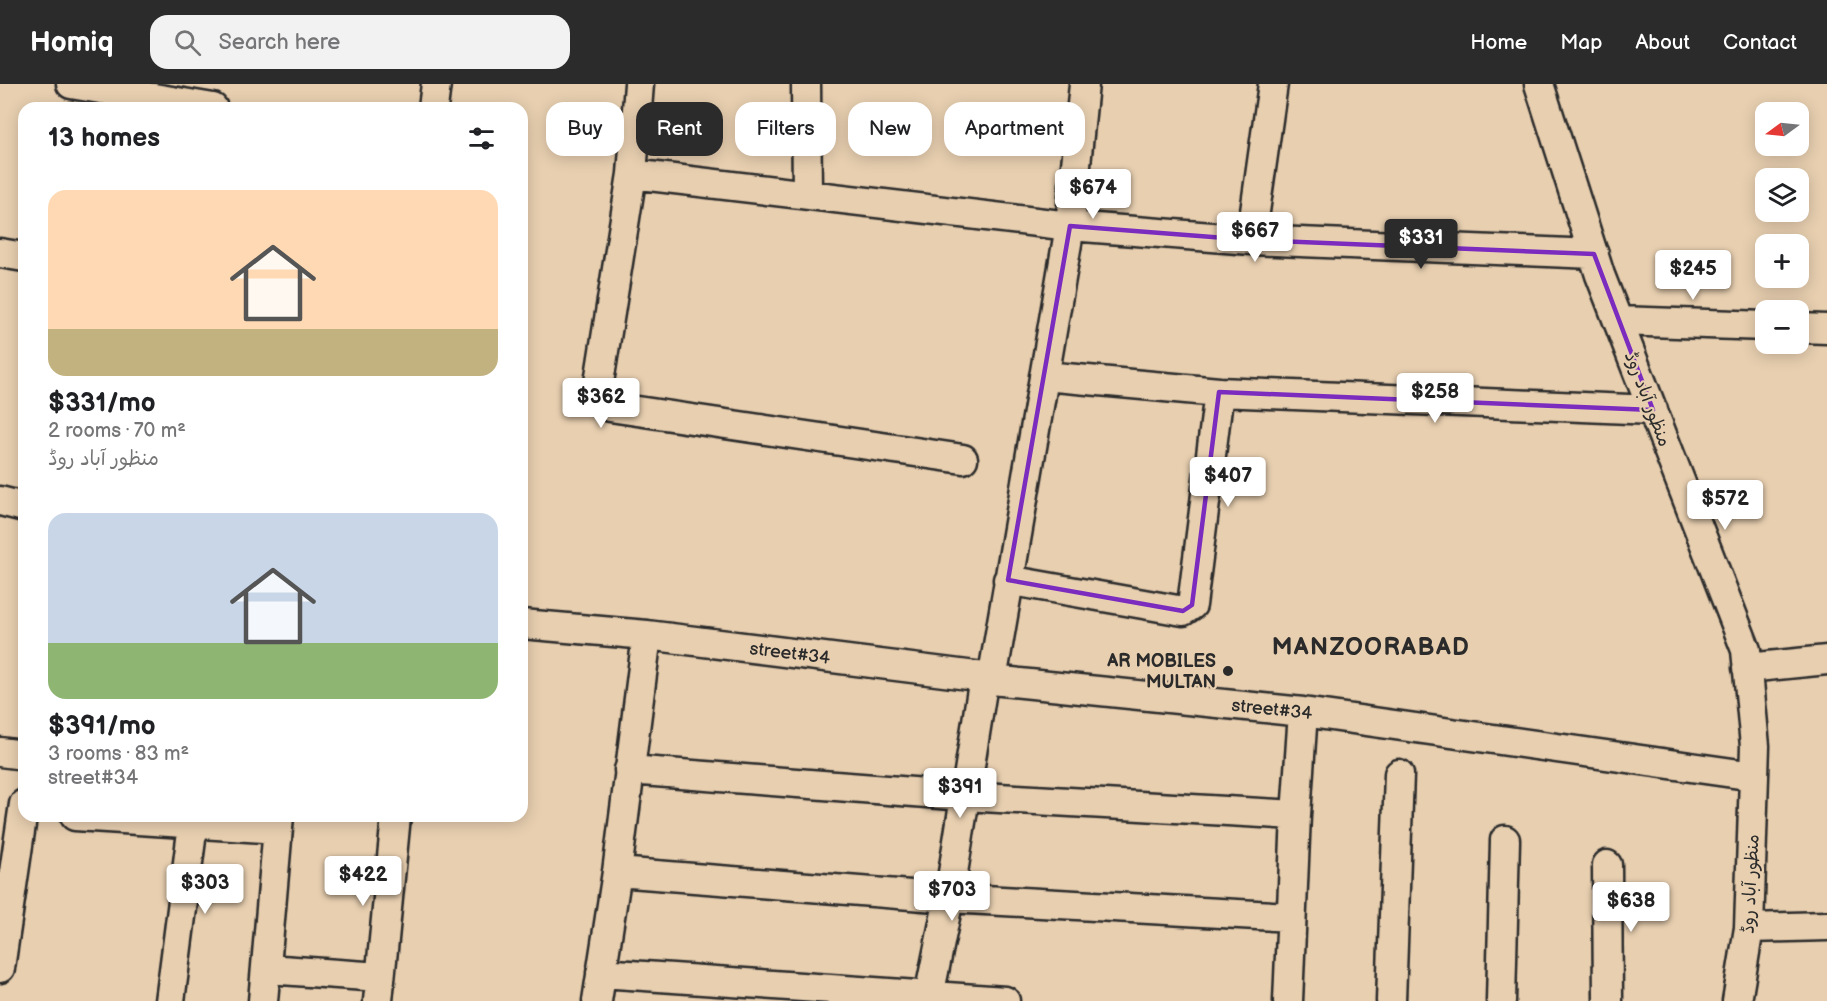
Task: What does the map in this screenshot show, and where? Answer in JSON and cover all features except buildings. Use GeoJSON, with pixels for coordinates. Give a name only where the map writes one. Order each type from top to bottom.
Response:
{"type":"FeatureCollection","features":[{"type":"Feature","properties":{"kind":"street"},"geometry":{"type":"LineString","coordinates":[[70,84],[182,102]]}},
{"type":"Feature","properties":{"kind":"street"},"geometry":{"type":"LineString","coordinates":[[434,102],[436,84]]}},
{"type":"Feature","properties":{"kind":"street"},"geometry":{"type":"LineString","coordinates":[[639,84],[632,174],[597,395],[602,404],[610,408],[963,459]]}},
{"type":"Feature","properties":{"kind":"street"},"geometry":{"type":"LineString","coordinates":[[806,84],[807,194]]}},
{"type":"Feature","properties":{"kind":"street"},"geometry":{"type":"LineString","coordinates":[[929,999],[949,898],[964,796],[1008,580],[1070,226],[1084,84]]}},
{"type":"Feature","properties":{"kind":"street"},"geometry":{"type":"LineString","coordinates":[[1251,240],[1273,84]]}},
{"type":"Feature","properties":{"kind":"street","name":"منظور آباد روڈ"},"geometry":{"type":"LineString","coordinates":[[1539,84],[1618,321],[1746,650],[1755,746],[1749,928],[1737,1001]]}},
{"type":"Feature","properties":{"kind":"street"},"geometry":{"type":"LineString","coordinates":[[632,174],[1070,226],[1251,240],[1594,254]]}},
{"type":"Feature","properties":{"kind":"street"},"geometry":{"type":"LineString","coordinates":[[0,253],[18,256]]}},
{"type":"Feature","properties":{"kind":"street"},"geometry":{"type":"LineString","coordinates":[[1618,321],[1755,326]]}},
{"type":"Feature","properties":{"kind":"street"},"geometry":{"type":"LineString","coordinates":[[1809,328],[1827,329]]}},
{"type":"Feature","properties":{"kind":"street"},"geometry":{"type":"LineString","coordinates":[[1044,376],[1219,392],[1653,410]]}},
{"type":"Feature","properties":{"kind":"street"},"geometry":{"type":"LineString","coordinates":[[1008,580],[1183,610],[1192,605],[1219,392]]}},
{"type":"Feature","properties":{"kind":"street"},"geometry":{"type":"LineString","coordinates":[[0,501],[18,506]]}},
{"type":"Feature","properties":{"kind":"street","name":"street#34"},"geometry":{"type":"LineString","coordinates":[[528,625],[646,635],[988,678],[1303,712],[1754,776]]}},
{"type":"Feature","properties":{"kind":"street"},"geometry":{"type":"LineString","coordinates":[[597,1001],[617,872],[646,635]]}},
{"type":"Feature","properties":{"kind":"street"},"geometry":{"type":"LineString","coordinates":[[1747,668],[1827,660]]}},
{"type":"Feature","properties":{"kind":"street"},"geometry":{"type":"LineString","coordinates":[[1288,1001],[1303,712]]}},
{"type":"Feature","properties":{"kind":"street"},"geometry":{"type":"LineString","coordinates":[[0,752],[18,754]]}},
{"type":"Feature","properties":{"kind":"street"},"geometry":{"type":"LineString","coordinates":[[628,770],[964,796],[1296,814]]}},
{"type":"Feature","properties":{"kind":"street"},"geometry":{"type":"LineString","coordinates":[[1391,1001],[1399,774]]}},
{"type":"Feature","properties":{"kind":"street"},"geometry":{"type":"LineString","coordinates":[[0,963],[22,822]]}},
{"type":"Feature","properties":{"kind":"street"},"geometry":{"type":"LineString","coordinates":[[164,822],[194,824],[279,822],[263,1001]]}},
{"type":"Feature","properties":{"kind":"street"},"geometry":{"type":"LineString","coordinates":[[267,969],[379,989],[395,822]]}},
{"type":"Feature","properties":{"kind":"street"},"geometry":{"type":"LineString","coordinates":[[170,1001],[194,824]]}},
{"type":"Feature","properties":{"kind":"street"},"geometry":{"type":"LineString","coordinates":[[1501,1001],[1505,840]]}},
{"type":"Feature","properties":{"kind":"street"},"geometry":{"type":"LineString","coordinates":[[1607,865],[1608,1001]]}},
{"type":"Feature","properties":{"kind":"street"},"geometry":{"type":"LineString","coordinates":[[617,872],[949,898],[1291,917]]}},
{"type":"Feature","properties":{"kind":"street"},"geometry":{"type":"LineString","coordinates":[[1749,928],[1827,926]]}},
{"type":"Feature","properties":{"kind":"street"},"geometry":{"type":"LineString","coordinates":[[601,973],[929,999],[1005,1001]]}},
{"type":"Feature","properties":{"kind":"highlighted area"},"geometry":{"type":"Polygon","coordinates":[[[1070,226],[1251,240],[1594,254],[1653,410],[1219,392],[1192,605],[1183,611],[1008,580],[1070,226]]]}},
{"type":"Feature","properties":{"kind":"place","name":"AR MOBILES MULTAN"},"geometry":{"type":"Point","coordinates":[1228,671]}},
{"type":"Feature","properties":{"kind":"district","name":"MANZOORABAD"},"geometry":{"type":"Point","coordinates":[1371,647]}}]}
